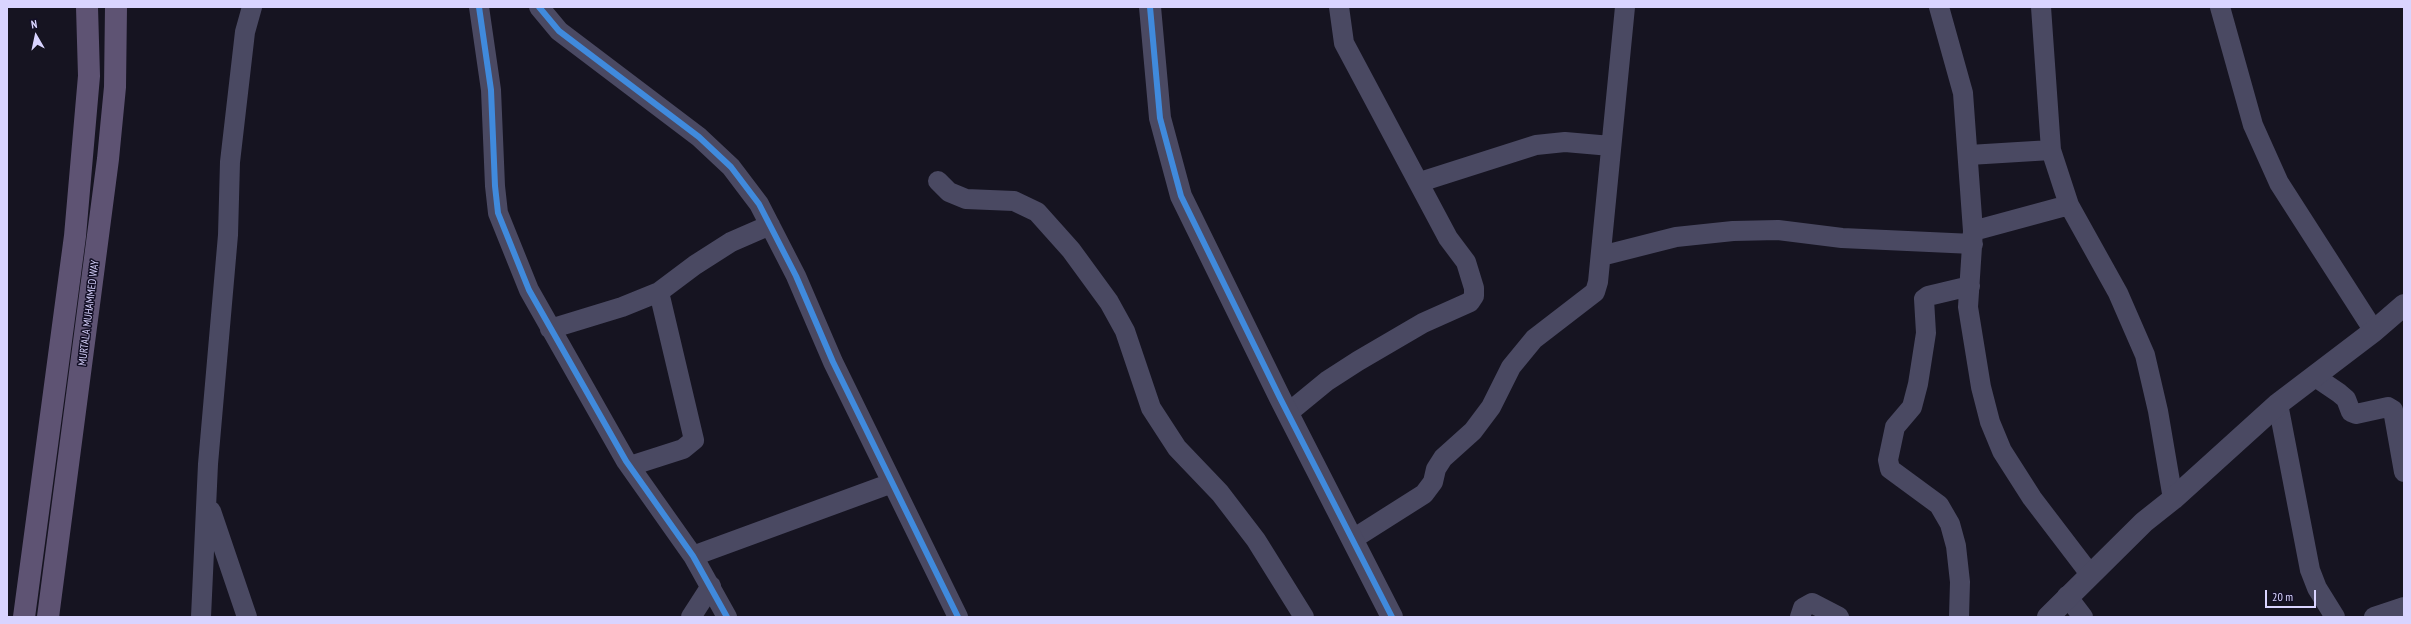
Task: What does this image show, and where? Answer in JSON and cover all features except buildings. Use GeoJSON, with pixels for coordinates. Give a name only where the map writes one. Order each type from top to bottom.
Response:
{"type":"FeatureCollection","features":[{"type":"Feature","properties":{"kind":"main road"},"geometry":{"type":"LineString","coordinates":[[24,617],[75,236],[89,76],[87,7]]}},
{"type":"Feature","properties":{"kind":"main road","name":"MURTALA MUHAMMED WAY"},"geometry":{"type":"LineString","coordinates":[[48,617],[108,159],[115,87],[116,7]]}},
{"type":"Feature","properties":{"kind":"street"},"geometry":{"type":"LineString","coordinates":[[201,617],[207,500],[228,235],[230,162],[245,32],[252,7]]}},
{"type":"Feature","properties":{"kind":"street"},"geometry":{"type":"LineString","coordinates":[[479,7],[491,90],[495,186],[498,213],[529,290],[630,466],[693,556],[727,617]]}},
{"type":"Feature","properties":{"kind":"street"},"geometry":{"type":"LineString","coordinates":[[540,7],[558,31],[699,137],[731,167],[759,204],[796,276],[833,362],[958,617]]}},
{"type":"Feature","properties":{"kind":"street"},"geometry":{"type":"LineString","coordinates":[[1150,7],[1160,118],[1181,196],[1288,414],[1392,617]]}},
{"type":"Feature","properties":{"kind":"street"},"geometry":{"type":"LineString","coordinates":[[1288,414],[1327,381],[1358,361],[1423,323],[1470,302],[1474,296],[1474,288],[1466,262],[1448,238],[1420,182],[1344,43],[1339,7]]}},
{"type":"Feature","properties":{"kind":"street"},"geometry":{"type":"LineString","coordinates":[[1353,539],[1424,494],[1433,482],[1436,469],[1443,458],[1472,431],[1491,408],[1511,367],[1534,339],[1595,292],[1601,256],[1625,7]]}},
{"type":"Feature","properties":{"kind":"street"},"geometry":{"type":"LineString","coordinates":[[1939,7],[1963,93],[1969,155],[1973,238],[1968,307],[1981,387],[1990,422],[2002,451],[2032,498],[2090,574]]}},
{"type":"Feature","properties":{"kind":"street"},"geometry":{"type":"LineString","coordinates":[[2041,7],[2051,150],[2069,205],[2118,293],[2145,355],[2158,411],[2173,499]]}},
{"type":"Feature","properties":{"kind":"street"},"geometry":{"type":"LineString","coordinates":[[2220,7],[2253,125],[2279,183],[2374,331]]}},
{"type":"Feature","properties":{"kind":"street"},"geometry":{"type":"LineString","coordinates":[[1420,182],[1536,145],[1565,142],[1611,146]]}},
{"type":"Feature","properties":{"kind":"street"},"geometry":{"type":"LineString","coordinates":[[1969,155],[2051,150]]}},
{"type":"Feature","properties":{"kind":"street"},"geometry":{"type":"LineString","coordinates":[[938,181],[949,192],[966,199],[1014,201],[1037,212],[1071,250],[1109,302],[1125,331],[1151,408],[1177,448],[1220,493],[1256,540],[1304,617]]}},
{"type":"Feature","properties":{"kind":"street"},"geometry":{"type":"LineString","coordinates":[[1601,256],[1676,237],[1733,231],[1778,230],[1842,238],[1973,238],[2069,205]]}},
{"type":"Feature","properties":{"kind":"street"},"geometry":{"type":"LineString","coordinates":[[550,329],[622,306],[659,292],[695,265],[732,242],[770,225]]}},
{"type":"Feature","properties":{"kind":"street"},"geometry":{"type":"LineString","coordinates":[[1959,617],[1960,582],[1956,546],[1950,524],[1939,505],[1890,469],[1888,460],[1896,427],[1912,407],[1918,384],[1926,333],[1924,299],[1928,296],[1970,286]]}},
{"type":"Feature","properties":{"kind":"street"},"geometry":{"type":"LineString","coordinates":[[630,466],[683,449],[694,440],[659,292]]}},
{"type":"Feature","properties":{"kind":"street"},"geometry":{"type":"LineString","coordinates":[[2048,617],[2067,596],[2144,522],[2173,499],[2278,404],[2374,331],[2404,305]]}},
{"type":"Feature","properties":{"kind":"street"},"geometry":{"type":"LineString","coordinates":[[2314,376],[2342,396],[2351,412],[2356,414],[2391,408],[2403,464]]}},
{"type":"Feature","properties":{"kind":"street"},"geometry":{"type":"LineString","coordinates":[[2278,404],[2310,570],[2316,588],[2335,617]]}},
{"type":"Feature","properties":{"kind":"street"},"geometry":{"type":"LineString","coordinates":[[693,556],[892,483]]}},
{"type":"Feature","properties":{"kind":"street"},"geometry":{"type":"LineString","coordinates":[[207,500],[247,617]]}},
{"type":"Feature","properties":{"kind":"street"},"geometry":{"type":"LineString","coordinates":[[691,617],[711,586]]}},
{"type":"Feature","properties":{"kind":"street"},"geometry":{"type":"LineString","coordinates":[[2067,596],[2083,617]]}},
{"type":"Feature","properties":{"kind":"street"},"geometry":{"type":"LineString","coordinates":[[1800,617],[1803,608],[1812,603],[1839,617]]}},
{"type":"Feature","properties":{"kind":"street"},"geometry":{"type":"LineString","coordinates":[[2374,617],[2404,607]]}},
{"type":"Feature","properties":{"kind":"cycle path"},"geometry":{"type":"LineString","coordinates":[[479,7],[491,90],[495,186],[498,213],[529,290],[626,461],[693,556],[727,617]]}},
{"type":"Feature","properties":{"kind":"cycle path"},"geometry":{"type":"LineString","coordinates":[[539,7],[559,31],[699,137],[731,167],[759,204],[796,276],[833,362],[958,617]]}},
{"type":"Feature","properties":{"kind":"cycle path"},"geometry":{"type":"LineString","coordinates":[[1150,7],[1160,118],[1181,196],[1280,398],[1392,617]]}}]}
